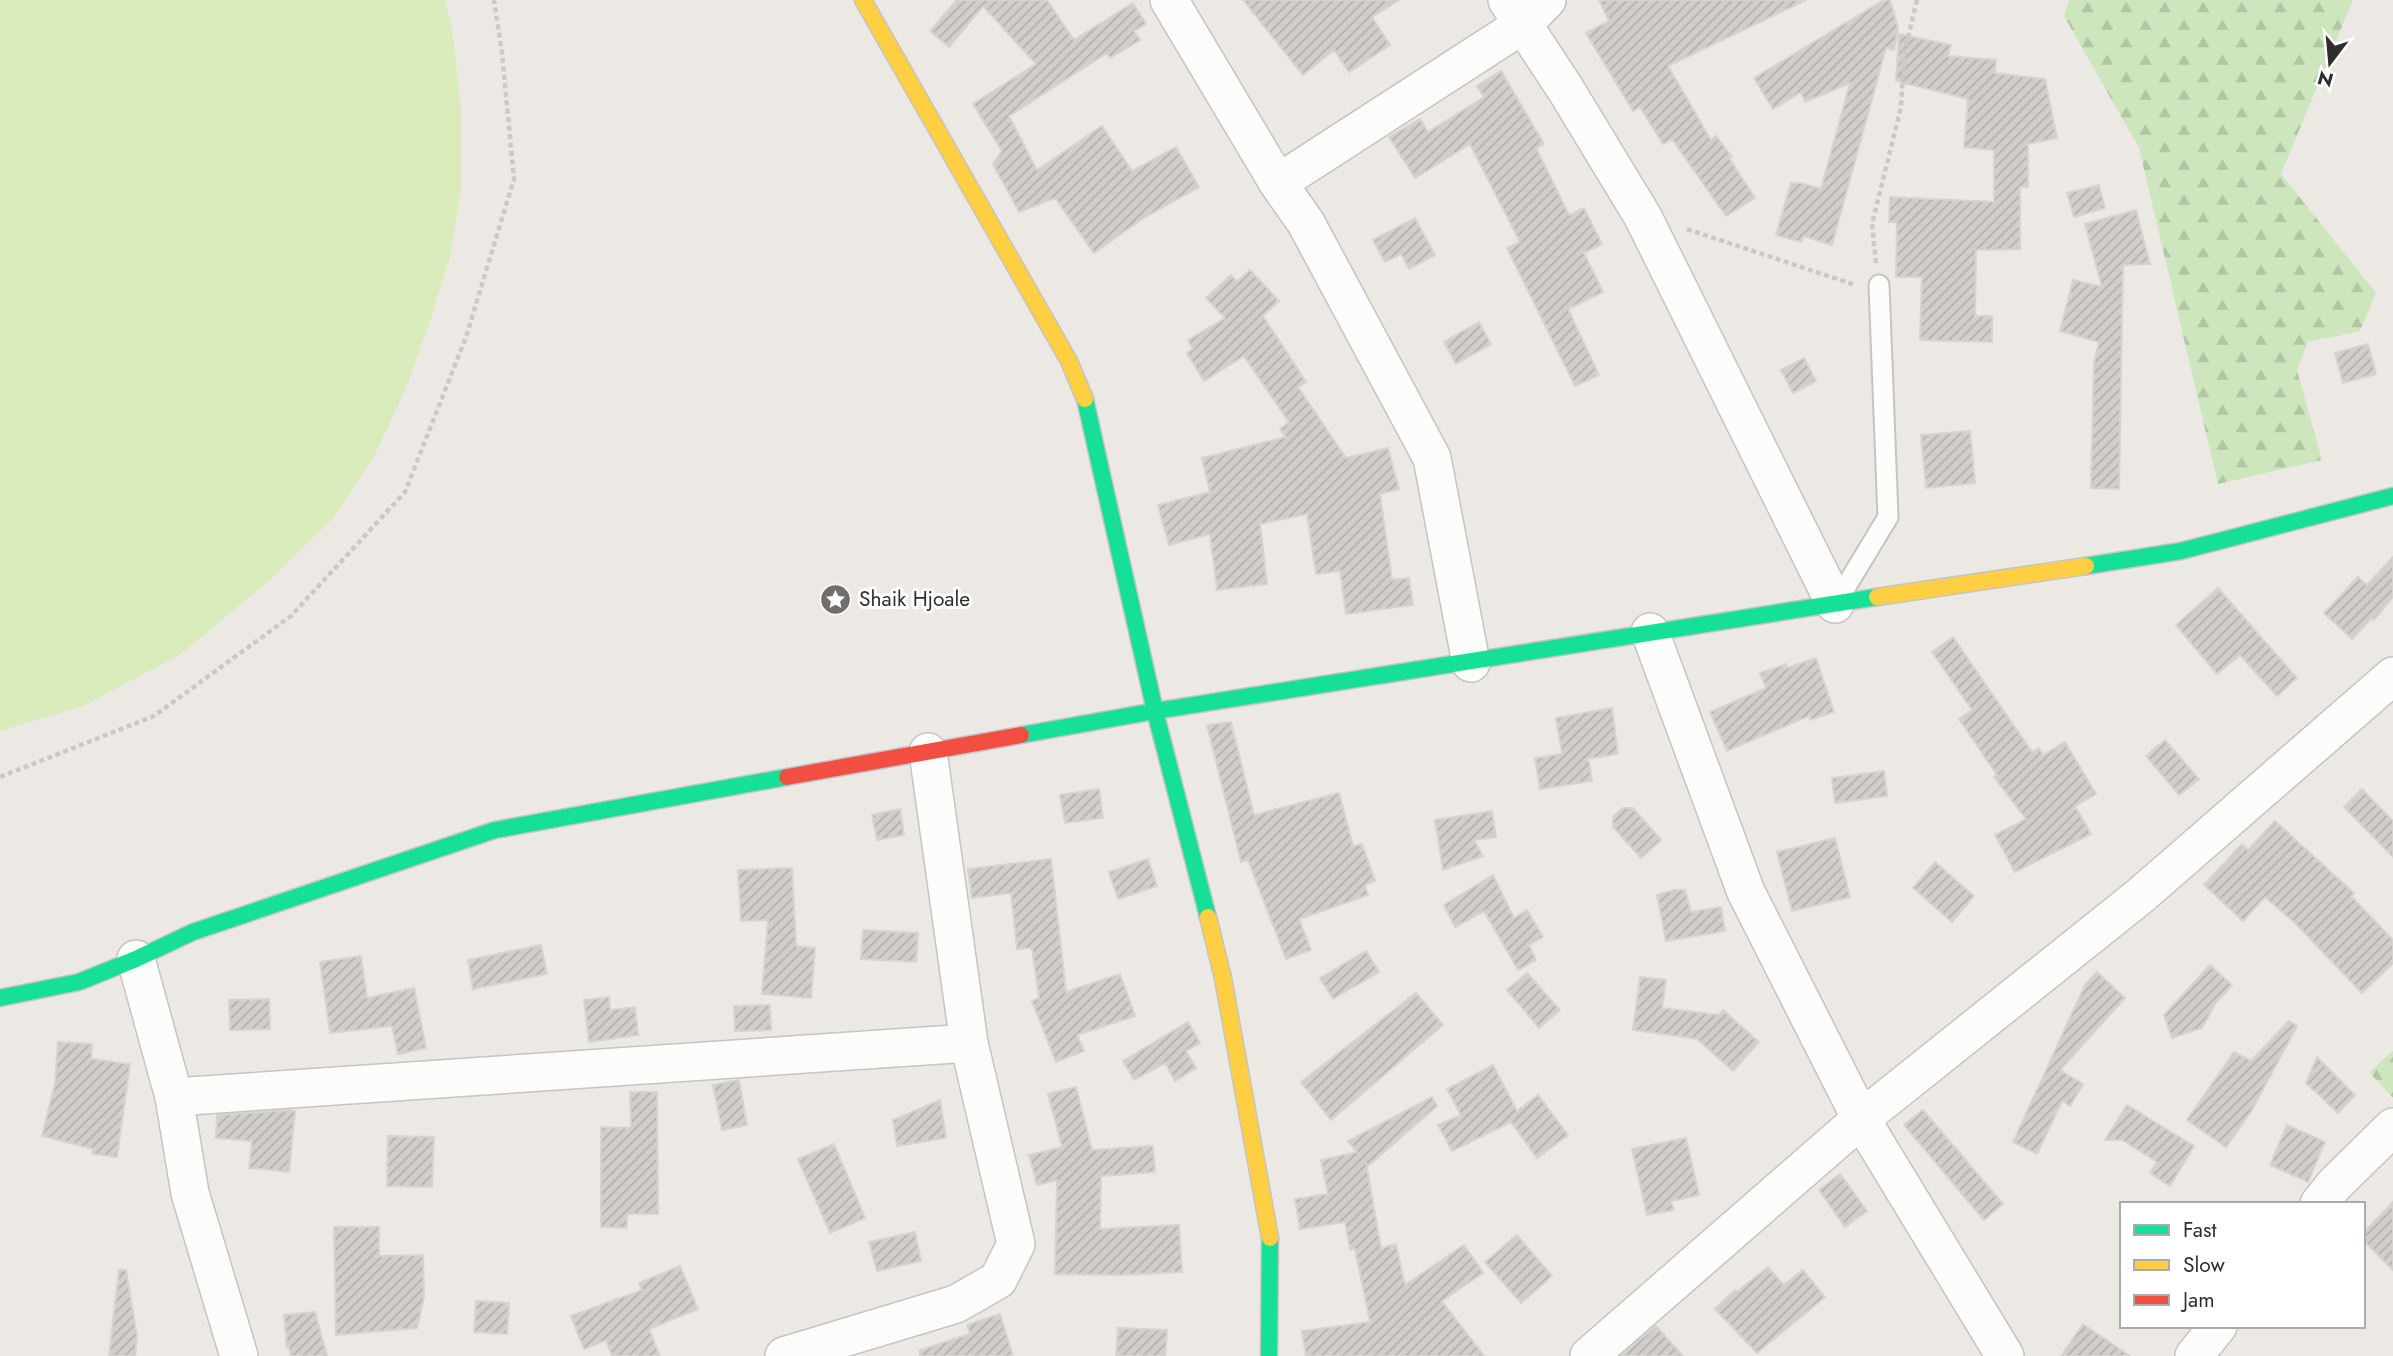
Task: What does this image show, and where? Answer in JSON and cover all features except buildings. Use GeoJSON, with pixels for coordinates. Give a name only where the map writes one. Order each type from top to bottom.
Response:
{"type":"FeatureCollection","features":[{"type":"Feature","properties":{"kind":"street"},"geometry":{"type":"LineString","coordinates":[[863,0],[1069,361],[1088,406],[1155,711],[1223,978],[1270,1237],[1269,1356]]}},
{"type":"Feature","properties":{"kind":"street"},"geometry":{"type":"LineString","coordinates":[[1169,0],[1278,183],[1306,223],[1432,458],[1471,663]]}},
{"type":"Feature","properties":{"kind":"street"},"geometry":{"type":"LineString","coordinates":[[1278,183],[1525,8],[1566,90],[1643,217],[1835,604]]}},
{"type":"Feature","properties":{"kind":"street"},"geometry":{"type":"LineString","coordinates":[[0,998],[79,982],[193,932],[495,830],[1155,711],[2181,551],[2393,496]]}},
{"type":"Feature","properties":{"kind":"street"},"geometry":{"type":"LineString","coordinates":[[1650,632],[1746,892],[1861,1119],[2005,1356]]}},
{"type":"Feature","properties":{"kind":"street"},"geometry":{"type":"LineString","coordinates":[[1589,1356],[1861,1119],[2140,896],[2393,677]]}},
{"type":"Feature","properties":{"kind":"street"},"geometry":{"type":"LineString","coordinates":[[784,1356],[957,1304],[998,1280],[1016,1244],[969,1042],[928,752]]}},
{"type":"Feature","properties":{"kind":"street"},"geometry":{"type":"LineString","coordinates":[[136,959],[174,1097],[190,1194],[239,1356]]}},
{"type":"Feature","properties":{"kind":"street"},"geometry":{"type":"LineString","coordinates":[[174,1097],[969,1042]]}},
{"type":"Feature","properties":{"kind":"street"},"geometry":{"type":"LineString","coordinates":[[2321,1202],[2334,1185],[2393,1127]]}},
{"type":"Feature","properties":{"kind":"street"},"geometry":{"type":"LineString","coordinates":[[2194,1356],[2216,1328]]}},
{"type":"Feature","properties":{"kind":"lane"},"geometry":{"type":"LineString","coordinates":[[1835,604],[1888,517],[1879,289]]}},
{"type":"Feature","properties":{"kind":"path"},"geometry":{"type":"LineString","coordinates":[[0,777],[154,716],[291,616],[405,492],[466,337],[514,179],[502,52],[494,0]]}},
{"type":"Feature","properties":{"kind":"path"},"geometry":{"type":"LineString","coordinates":[[1643,217],[1671,223],[1879,289],[1872,224],[1901,107],[1904,54],[1917,0]]}},
{"type":"Feature","properties":{"kind":"green space"},"geometry":{"type":"Polygon","coordinates":[[[0,0],[445,0],[452,30],[461,108],[461,189],[451,253],[404,393],[373,458],[333,518],[271,579],[181,654],[83,706],[0,731],[0,0]]]}},
{"type":"Feature","properties":{"kind":"green space"},"geometry":{"type":"Polygon","coordinates":[[[2069,0],[2353,0],[2281,174],[2376,293],[2360,331],[2308,342],[2297,370],[2322,460],[2218,484],[2139,148],[2064,16],[2069,0]]]}},
{"type":"Feature","properties":{"kind":"green space"},"geometry":{"type":"Polygon","coordinates":[[[2393,1051],[2393,1098],[2369,1072],[2393,1051]]]}},
{"type":"Feature","properties":{"kind":"traffic: fast"},"geometry":{"type":"LineString","coordinates":[[1085,399],[1155,711],[1208,917]]}},
{"type":"Feature","properties":{"kind":"traffic: fast"},"geometry":{"type":"LineString","coordinates":[[2086,566],[2181,551],[2393,496]]}},
{"type":"Feature","properties":{"kind":"traffic: fast"},"geometry":{"type":"LineString","coordinates":[[1021,735],[1155,711],[1877,597]]}},
{"type":"Feature","properties":{"kind":"traffic: fast"},"geometry":{"type":"LineString","coordinates":[[0,998],[79,982],[193,932],[495,830],[787,777]]}},
{"type":"Feature","properties":{"kind":"traffic: fast"},"geometry":{"type":"LineString","coordinates":[[1269,1356],[1270,1238]]}},
{"type":"Feature","properties":{"kind":"traffic: slow"},"geometry":{"type":"LineString","coordinates":[[863,0],[1069,361],[1085,399]]}},
{"type":"Feature","properties":{"kind":"traffic: slow"},"geometry":{"type":"LineString","coordinates":[[1877,597],[2086,566]]}},
{"type":"Feature","properties":{"kind":"traffic: slow"},"geometry":{"type":"LineString","coordinates":[[1208,917],[1223,978],[1270,1238]]}},
{"type":"Feature","properties":{"kind":"traffic: jam"},"geometry":{"type":"LineString","coordinates":[[787,777],[1021,735]]}},
{"type":"Feature","properties":{"kind":"place","name":"Shaik Hjoale"},"geometry":{"type":"Point","coordinates":[836,599]}}]}
